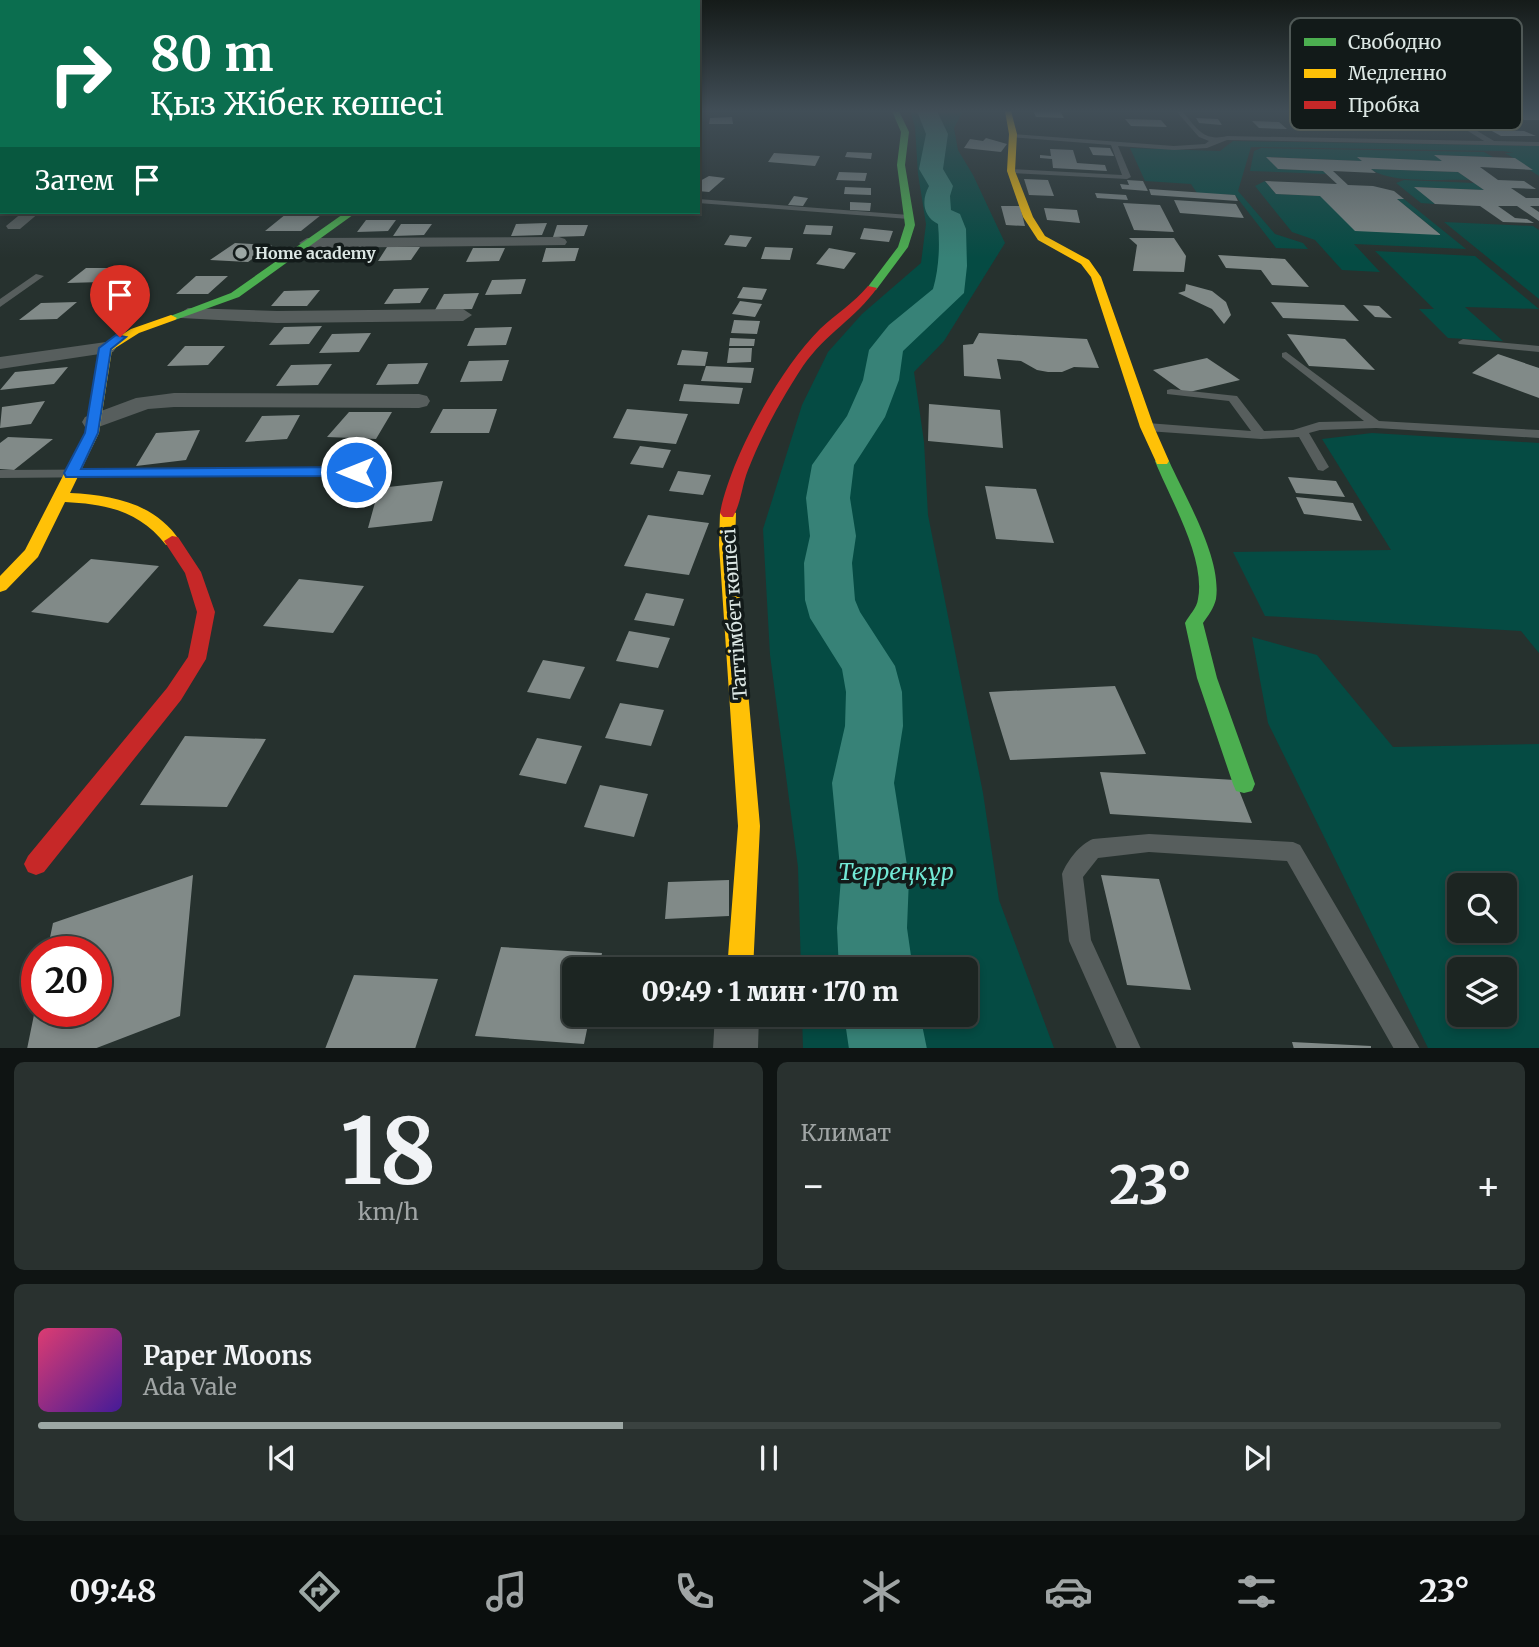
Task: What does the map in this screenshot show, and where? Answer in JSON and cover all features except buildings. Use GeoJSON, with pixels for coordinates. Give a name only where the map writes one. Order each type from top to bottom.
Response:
{"type":"FeatureCollection","features":[{"type":"Feature","properties":{"kind":"street","name":"Таттімбет көшесі"},"geometry":{"type":"LineString","coordinates":[[741,957],[749,827],[727,545],[728,500],[754,442],[801,358],[824,331],[862,302],[903,247],[910,225],[902,160]]}},
{"type":"Feature","properties":{"kind":"street"},"geometry":{"type":"LineString","coordinates":[[1011,160],[1011,171],[1028,217],[1041,238],[1085,262],[1096,277],[1147,427],[1200,552],[1208,585],[1207,601],[1194,623],[1207,678],[1244,784]]}},
{"type":"Feature","properties":{"kind":"street"},"geometry":{"type":"LineString","coordinates":[[14,226],[29,214]]}},
{"type":"Feature","properties":{"kind":"street"},"geometry":{"type":"LineString","coordinates":[[0,363],[106,348],[120,337],[188,314],[249,287],[266,271],[349,214]]}},
{"type":"Feature","properties":{"kind":"street"},"geometry":{"type":"LineString","coordinates":[[307,243],[559,242]]}},
{"type":"Feature","properties":{"kind":"street"},"geometry":{"type":"LineString","coordinates":[[188,314],[263,317],[463,316]]}},
{"type":"Feature","properties":{"kind":"street"},"geometry":{"type":"LineString","coordinates":[[0,586],[32,553],[92,433],[106,348]]}},
{"type":"Feature","properties":{"kind":"street"},"geometry":{"type":"LineString","coordinates":[[93,422],[144,403],[174,400],[419,401]]}},
{"type":"Feature","properties":{"kind":"street"},"geometry":{"type":"LineString","coordinates":[[36,864],[174,694],[197,659],[206,612],[193,572],[165,530],[139,509],[96,499],[60,497]]}},
{"type":"Feature","properties":{"kind":"street"},"geometry":{"type":"LineString","coordinates":[[734,1048],[736,1027]]}},
{"type":"Feature","properties":{"kind":"lane"},"geometry":{"type":"LineString","coordinates":[[1011,171],[1127,177],[1119,160]]}},
{"type":"Feature","properties":{"kind":"lane"},"geometry":{"type":"LineString","coordinates":[[700,201],[909,217]]}},
{"type":"Feature","properties":{"kind":"lane"},"geometry":{"type":"LineString","coordinates":[[0,304],[38,276]]}},
{"type":"Feature","properties":{"kind":"lane"},"geometry":{"type":"LineString","coordinates":[[1463,342],[1539,349]]}},
{"type":"Feature","properties":{"kind":"lane"},"geometry":{"type":"LineString","coordinates":[[1286,355],[1376,424]]}},
{"type":"Feature","properties":{"kind":"lane"},"geometry":{"type":"LineString","coordinates":[[1171,393],[1233,398],[1261,435]]}},
{"type":"Feature","properties":{"kind":"lane"},"geometry":{"type":"LineString","coordinates":[[1147,427],[1261,435],[1301,432],[1319,426],[1376,424],[1539,434]]}},
{"type":"Feature","properties":{"kind":"lane"},"geometry":{"type":"LineString","coordinates":[[1301,432],[1323,467]]}},
{"type":"Feature","properties":{"kind":"lane"},"geometry":{"type":"LineString","coordinates":[[0,474],[356,472]]}},
{"type":"Feature","properties":{"kind":"lane"},"geometry":{"type":"LineString","coordinates":[[1129,1048],[1080,941],[1072,874],[1093,849],[1149,843],[1293,852],[1408,1048]]}},
{"type":"Feature","properties":{"kind":"green space","name":"Терреңқұр"},"geometry":{"type":"Polygon","coordinates":[[[917,160],[964,160],[1005,243],[944,341],[914,372],[924,442],[928,515],[983,793],[999,900],[1054,1048],[803,1048],[802,1027],[978,1027],[978,957],[801,957],[798,867],[770,655],[763,529],[802,405],[828,352],[862,314],[921,263],[926,224],[917,160]]]}},
{"type":"Feature","properties":{"kind":"green space"},"geometry":{"type":"Polygon","coordinates":[[[1135,160],[1247,160],[1238,191],[1275,234],[1303,243],[1308,249],[1276,248],[1235,195],[1197,193],[1191,184],[1145,181],[1135,160]]]}},
{"type":"Feature","properties":{"kind":"green space"},"geometry":{"type":"Polygon","coordinates":[[[1252,160],[1270,160],[1278,169],[1323,171],[1327,174],[1250,171],[1252,160]]]}},
{"type":"Feature","properties":{"kind":"green space"},"geometry":{"type":"Polygon","coordinates":[[[1517,160],[1539,160],[1539,176],[1528,169],[1532,169],[1517,160]]]}},
{"type":"Feature","properties":{"kind":"green space"},"geometry":{"type":"Polygon","coordinates":[[[1371,169],[1458,172],[1470,180],[1404,179],[1379,174],[1371,169]]]}},
{"type":"Feature","properties":{"kind":"green space"},"geometry":{"type":"Polygon","coordinates":[[[1404,180],[1474,183],[1484,190],[1415,187],[1435,204],[1421,203],[1396,183],[1404,180]]]}},
{"type":"Feature","properties":{"kind":"green space"},"geometry":{"type":"Polygon","coordinates":[[[1265,181],[1276,194],[1320,196],[1440,234],[1397,199],[1404,199],[1466,249],[1354,244],[1380,272],[1342,270],[1315,240],[1292,232],[1255,186],[1265,181]]]}},
{"type":"Feature","properties":{"kind":"green space"},"geometry":{"type":"Polygon","coordinates":[[[1444,222],[1533,226],[1539,230],[1539,299],[1444,222]]]}},
{"type":"Feature","properties":{"kind":"green space"},"geometry":{"type":"Polygon","coordinates":[[[1375,251],[1475,256],[1539,309],[1465,307],[1503,341],[1448,338],[1419,309],[1434,309],[1375,251]]]}},
{"type":"Feature","properties":{"kind":"green space"},"geometry":{"type":"Polygon","coordinates":[[[1372,433],[1539,443],[1539,653],[1521,631],[1265,616],[1233,552],[1391,550],[1322,439],[1372,433]]]}},
{"type":"Feature","properties":{"kind":"green space"},"geometry":{"type":"Polygon","coordinates":[[[1252,637],[1317,655],[1393,747],[1539,744],[1539,1048],[1428,1048],[1268,723],[1252,637]]]}},
{"type":"Feature","properties":{"kind":"waterway"},"geometry":{"type":"LineString","coordinates":[[875,957],[872,928],[875,878],[863,783],[874,726],[874,692],[868,666],[836,618],[830,600],[828,563],[833,536],[828,498],[833,465],[866,417],[881,380],[886,350],[901,332],[948,293],[953,266],[951,220],[939,214],[937,196],[941,186],[931,169],[933,160]]}},
{"type":"Feature","properties":{"kind":"waterway"},"geometry":{"type":"LineString","coordinates":[[884,1027],[888,1048]]}},
{"type":"Feature","properties":{"kind":"traffic: fast"},"geometry":{"type":"LineString","coordinates":[[872,288],[903,247],[910,225],[902,160]]}},
{"type":"Feature","properties":{"kind":"traffic: fast"},"geometry":{"type":"LineString","coordinates":[[171,318],[235,295],[349,214]]}},
{"type":"Feature","properties":{"kind":"traffic: fast"},"geometry":{"type":"LineString","coordinates":[[1162,461],[1192,530],[1205,568],[1207,599],[1204,609],[1194,623],[1207,678],[1244,784]]}},
{"type":"Feature","properties":{"kind":"traffic: slow"},"geometry":{"type":"LineString","coordinates":[[1012,160],[1011,171],[1028,217],[1041,238],[1085,262],[1096,277],[1147,427],[1162,461]]}},
{"type":"Feature","properties":{"kind":"traffic: slow"},"geometry":{"type":"LineString","coordinates":[[0,586],[32,553],[92,433],[106,348],[135,331],[171,318]]}},
{"type":"Feature","properties":{"kind":"traffic: slow"},"geometry":{"type":"LineString","coordinates":[[60,497],[92,499],[136,510],[150,518],[172,541]]}},
{"type":"Feature","properties":{"kind":"traffic: slow"},"geometry":{"type":"LineString","coordinates":[[728,513],[727,545],[749,826],[741,957]]}},
{"type":"Feature","properties":{"kind":"traffic: jam"},"geometry":{"type":"LineString","coordinates":[[728,513],[731,495],[751,446],[782,390],[825,331],[856,306],[872,288]]}},
{"type":"Feature","properties":{"kind":"traffic: jam"},"geometry":{"type":"LineString","coordinates":[[36,864],[174,694],[197,659],[206,612],[193,572],[172,541]]}},
{"type":"Feature","properties":{"kind":"place","name":"Home academy"},"geometry":{"type":"Point","coordinates":[241,253]}},
{"type":"Feature","properties":{"kind":"route"},"geometry":{"type":"LineString","coordinates":[[120,337],[106,348],[92,433],[72,473],[356,472]]}}]}
